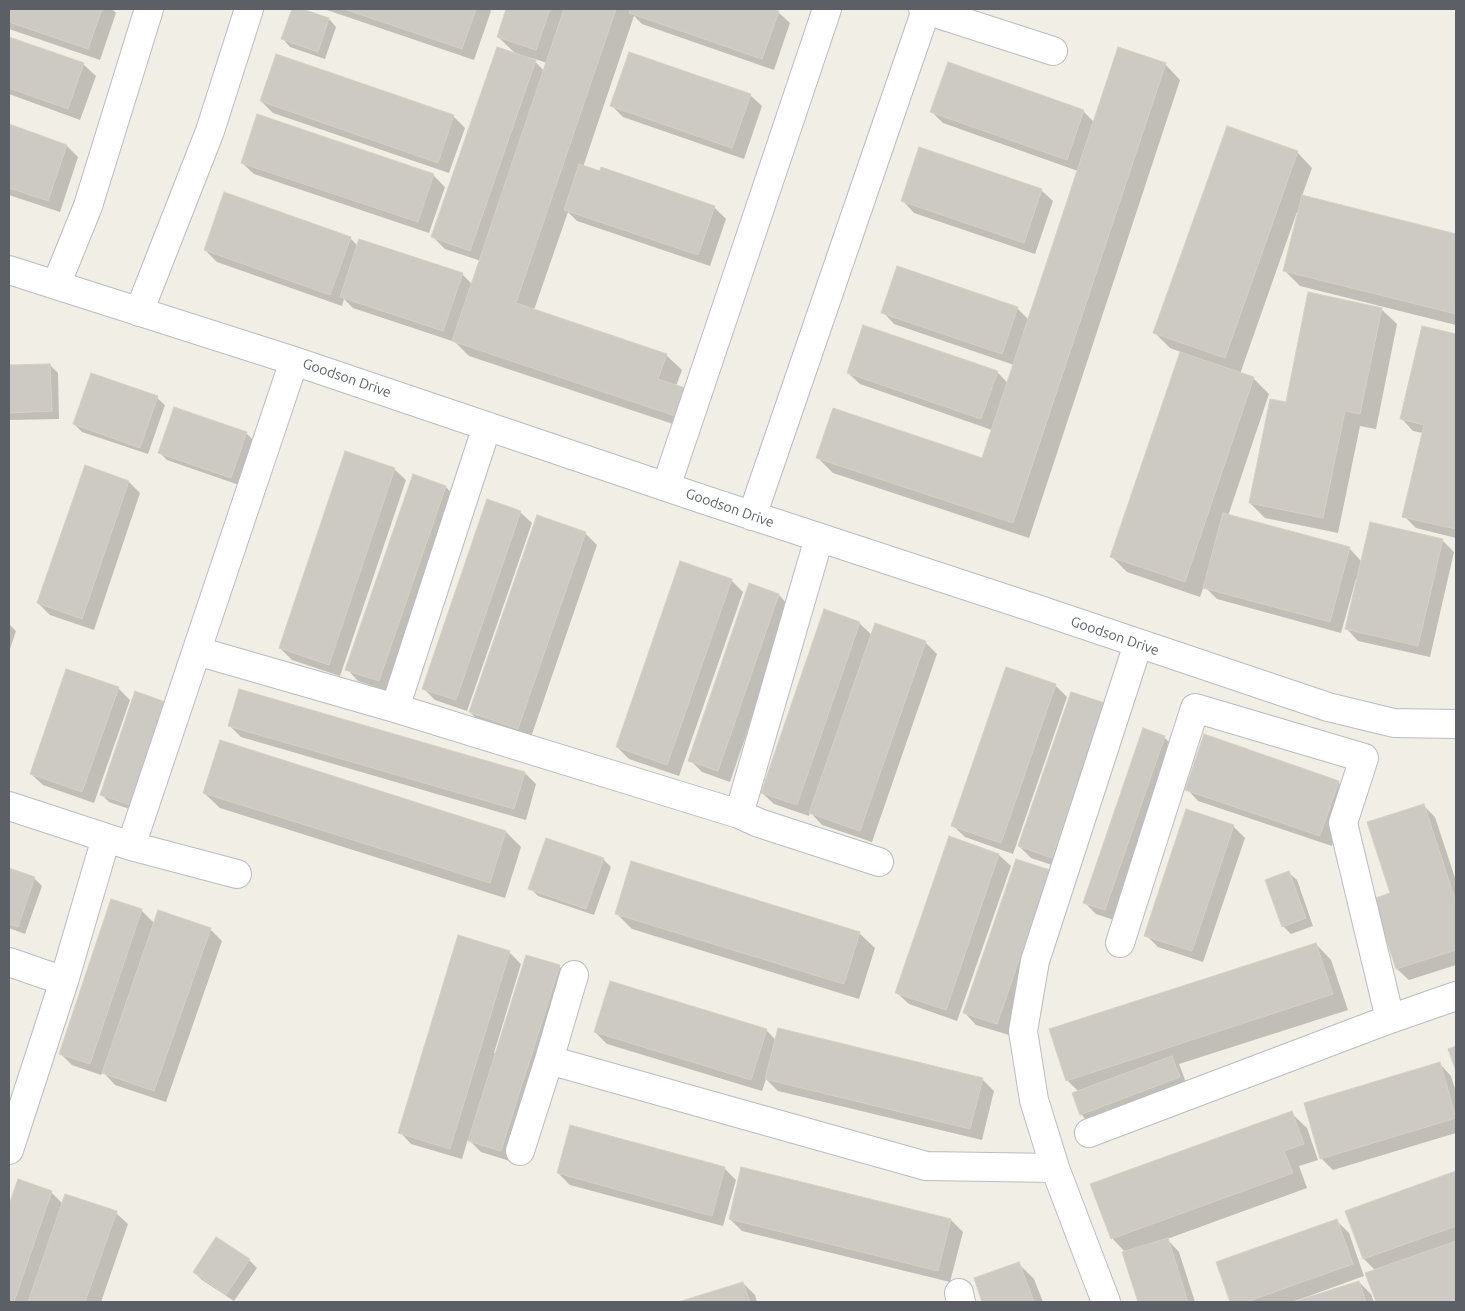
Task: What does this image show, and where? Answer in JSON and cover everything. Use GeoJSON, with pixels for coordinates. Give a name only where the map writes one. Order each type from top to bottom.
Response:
{"type":"FeatureCollection","features":[{"type":"Feature","properties":{"kind":"street"},"geometry":{"type":"LineString","coordinates":[[56,285],[88,206],[149,9]]}},
{"type":"Feature","properties":{"kind":"street"},"geometry":{"type":"LineString","coordinates":[[140,312],[210,131],[249,9]]}},
{"type":"Feature","properties":{"kind":"street"},"geometry":{"type":"LineString","coordinates":[[666,486],[827,9]]}},
{"type":"Feature","properties":{"kind":"street"},"geometry":{"type":"LineString","coordinates":[[752,516],[924,9],[1053,51]]}},
{"type":"Feature","properties":{"kind":"street","name":"Goodson Drive"},"geometry":{"type":"LineString","coordinates":[[9,270],[294,361],[752,516],[1328,707],[1394,723],[1456,724]]}},
{"type":"Feature","properties":{"kind":"street"},"geometry":{"type":"LineString","coordinates":[[9,1150],[64,981],[197,651],[294,361]]}},
{"type":"Feature","properties":{"kind":"street"},"geometry":{"type":"LineString","coordinates":[[395,708],[487,426]]}},
{"type":"Feature","properties":{"kind":"street"},"geometry":{"type":"LineString","coordinates":[[739,814],[819,538]]}},
{"type":"Feature","properties":{"kind":"street"},"geometry":{"type":"LineString","coordinates":[[1106,1302],[1055,1168],[1034,1100],[1023,1031],[1035,961],[1138,644]]}},
{"type":"Feature","properties":{"kind":"street"},"geometry":{"type":"LineString","coordinates":[[197,651],[395,708],[739,814],[759,823],[879,862]]}},
{"type":"Feature","properties":{"kind":"street"},"geometry":{"type":"LineString","coordinates":[[1120,943],[1195,708],[1364,758],[1343,824],[1390,1019]]}},
{"type":"Feature","properties":{"kind":"street"},"geometry":{"type":"LineString","coordinates":[[9,806],[119,842],[237,874]]}},
{"type":"Feature","properties":{"kind":"street"},"geometry":{"type":"LineString","coordinates":[[9,962],[64,981]]}},
{"type":"Feature","properties":{"kind":"street"},"geometry":{"type":"LineString","coordinates":[[520,1151],[574,975]]}},
{"type":"Feature","properties":{"kind":"street"},"geometry":{"type":"LineString","coordinates":[[1089,1133],[1390,1019],[1456,996]]}},
{"type":"Feature","properties":{"kind":"street"},"geometry":{"type":"LineString","coordinates":[[549,1060],[926,1166],[1055,1168]]}},
{"type":"Feature","properties":{"kind":"building"},"geometry":{"type":"Polygon","coordinates":[[[9,9],[102,9],[88,49],[9,22],[9,9]]]}},
{"type":"Feature","properties":{"kind":"building"},"geometry":{"type":"Polygon","coordinates":[[[292,9],[302,9],[329,18],[318,52],[281,39],[292,9]]]}},
{"type":"Feature","properties":{"kind":"building"},"geometry":{"type":"Polygon","coordinates":[[[344,9],[476,9],[462,49],[344,9]]]}},
{"type":"Feature","properties":{"kind":"building"},"geometry":{"type":"Polygon","coordinates":[[[506,9],[550,9],[536,50],[497,37],[506,9]]]}},
{"type":"Feature","properties":{"kind":"building"},"geometry":{"type":"Polygon","coordinates":[[[564,9],[616,9],[516,303],[667,354],[658,379],[685,388],[675,416],[452,341],[564,9]]]}},
{"type":"Feature","properties":{"kind":"building"},"geometry":{"type":"Polygon","coordinates":[[[630,9],[774,9],[779,11],[762,59],[629,13],[630,9]]]}},
{"type":"Feature","properties":{"kind":"building"},"geometry":{"type":"Polygon","coordinates":[[[9,37],[84,63],[68,109],[9,88],[9,37]]]}},
{"type":"Feature","properties":{"kind":"building"},"geometry":{"type":"Polygon","coordinates":[[[497,47],[536,60],[470,251],[431,237],[497,47]]]}},
{"type":"Feature","properties":{"kind":"building"},"geometry":{"type":"Polygon","coordinates":[[[1118,47],[1166,63],[1013,523],[816,458],[833,408],[982,458],[1118,47]]]}},
{"type":"Feature","properties":{"kind":"building"},"geometry":{"type":"Polygon","coordinates":[[[629,52],[751,94],[732,148],[610,106],[629,52]]]}},
{"type":"Feature","properties":{"kind":"building"},"geometry":{"type":"Polygon","coordinates":[[[276,54],[454,115],[438,163],[260,101],[276,54]]]}},
{"type":"Feature","properties":{"kind":"building"},"geometry":{"type":"Polygon","coordinates":[[[948,62],[1084,110],[1067,160],[930,112],[948,62]]]}},
{"type":"Feature","properties":{"kind":"building"},"geometry":{"type":"Polygon","coordinates":[[[257,114],[434,174],[418,222],[241,163],[257,114]]]}},
{"type":"Feature","properties":{"kind":"building"},"geometry":{"type":"Polygon","coordinates":[[[9,124],[67,145],[48,201],[9,188],[9,124]]]}},
{"type":"Feature","properties":{"kind":"building"},"geometry":{"type":"Polygon","coordinates":[[[1227,126],[1298,151],[1225,358],[1153,333],[1227,126]]]}},
{"type":"Feature","properties":{"kind":"building"},"geometry":{"type":"Polygon","coordinates":[[[919,147],[1042,189],[1024,243],[901,201],[919,147]]]}},
{"type":"Feature","properties":{"kind":"building"},"geometry":{"type":"Polygon","coordinates":[[[579,164],[600,171],[601,167],[715,206],[698,255],[564,210],[579,164]]]}},
{"type":"Feature","properties":{"kind":"building"},"geometry":{"type":"Polygon","coordinates":[[[224,192],[351,237],[330,295],[204,250],[224,192]]]}},
{"type":"Feature","properties":{"kind":"building"},"geometry":{"type":"Polygon","coordinates":[[[1302,195],[1456,234],[1456,314],[1283,271],[1302,195]]]}},
{"type":"Feature","properties":{"kind":"building"},"geometry":{"type":"Polygon","coordinates":[[[359,239],[463,273],[443,331],[340,297],[359,239]]]}},
{"type":"Feature","properties":{"kind":"building"},"geometry":{"type":"Polygon","coordinates":[[[897,266],[1018,307],[1002,354],[881,313],[897,266]]]}},
{"type":"Feature","properties":{"kind":"building"},"geometry":{"type":"Polygon","coordinates":[[[1308,292],[1382,308],[1360,414],[1345,411],[1323,518],[1249,503],[1270,399],[1286,402],[1308,292]]]}},
{"type":"Feature","properties":{"kind":"building"},"geometry":{"type":"Polygon","coordinates":[[[863,325],[998,371],[981,419],[847,373],[863,325]]]}},
{"type":"Feature","properties":{"kind":"building"},"geometry":{"type":"Polygon","coordinates":[[[1422,326],[1456,334],[1456,529],[1402,517],[1424,425],[1400,419],[1422,326]]]}},
{"type":"Feature","properties":{"kind":"building"},"geometry":{"type":"Polygon","coordinates":[[[1180,352],[1254,377],[1185,582],[1110,557],[1180,352]]]}},
{"type":"Feature","properties":{"kind":"building"},"geometry":{"type":"Polygon","coordinates":[[[50,364],[52,411],[9,413],[9,365],[50,364]]]}},
{"type":"Feature","properties":{"kind":"building"},"geometry":{"type":"Polygon","coordinates":[[[91,373],[158,396],[140,448],[73,424],[91,373]]]}},
{"type":"Feature","properties":{"kind":"building"},"geometry":{"type":"Polygon","coordinates":[[[174,407],[247,432],[231,478],[158,453],[174,407]]]}},
{"type":"Feature","properties":{"kind":"building"},"geometry":{"type":"Polygon","coordinates":[[[345,451],[395,468],[329,665],[279,648],[345,451]]]}},
{"type":"Feature","properties":{"kind":"building"},"geometry":{"type":"Polygon","coordinates":[[[85,465],[129,481],[82,619],[37,603],[85,465]]]}},
{"type":"Feature","properties":{"kind":"building"},"geometry":{"type":"Polygon","coordinates":[[[413,474],[446,486],[379,681],[345,670],[413,474]]]}},
{"type":"Feature","properties":{"kind":"building"},"geometry":{"type":"Polygon","coordinates":[[[487,499],[521,511],[456,700],[422,689],[487,499]]]}},
{"type":"Feature","properties":{"kind":"building"},"geometry":{"type":"Polygon","coordinates":[[[1223,513],[1350,547],[1330,622],[1203,588],[1223,513]]]}},
{"type":"Feature","properties":{"kind":"building"},"geometry":{"type":"Polygon","coordinates":[[[537,515],[586,532],[518,729],[469,712],[537,515]]]}},
{"type":"Feature","properties":{"kind":"building"},"geometry":{"type":"Polygon","coordinates":[[[1370,522],[1443,539],[1418,646],[1345,629],[1370,522]]]}},
{"type":"Feature","properties":{"kind":"building"},"geometry":{"type":"Polygon","coordinates":[[[680,561],[732,579],[667,765],[616,747],[680,561]]]}},
{"type":"Feature","properties":{"kind":"building"},"geometry":{"type":"Polygon","coordinates":[[[749,583],[779,594],[718,771],[688,761],[749,583]]]}},
{"type":"Feature","properties":{"kind":"building"},"geometry":{"type":"Polygon","coordinates":[[[824,609],[860,622],[797,805],[761,793],[824,609]]]}},
{"type":"Feature","properties":{"kind":"building"},"geometry":{"type":"Polygon","coordinates":[[[875,623],[926,641],[860,831],[809,813],[875,623]]]}},
{"type":"Feature","properties":{"kind":"building"},"geometry":{"type":"Polygon","coordinates":[[[1006,667],[1056,684],[1001,843],[951,826],[1006,667]]]}},
{"type":"Feature","properties":{"kind":"building"},"geometry":{"type":"Polygon","coordinates":[[[66,669],[119,687],[82,792],[30,774],[66,669]]]}},
{"type":"Feature","properties":{"kind":"building"},"geometry":{"type":"Polygon","coordinates":[[[239,689],[525,772],[514,809],[228,726],[239,689]]]}},
{"type":"Feature","properties":{"kind":"building"},"geometry":{"type":"Polygon","coordinates":[[[135,691],[168,703],[133,806],[100,795],[135,691]]]}},
{"type":"Feature","properties":{"kind":"building"},"geometry":{"type":"Polygon","coordinates":[[[1071,692],[1105,703],[1052,858],[1018,846],[1071,692]]]}},
{"type":"Feature","properties":{"kind":"building"},"geometry":{"type":"Polygon","coordinates":[[[1143,728],[1165,736],[1105,910],[1083,903],[1143,728]]]}},
{"type":"Feature","properties":{"kind":"building"},"geometry":{"type":"Polygon","coordinates":[[[1204,734],[1339,781],[1320,836],[1185,790],[1204,734]]]}},
{"type":"Feature","properties":{"kind":"building"},"geometry":{"type":"Polygon","coordinates":[[[220,740],[506,831],[490,883],[203,793],[220,740]]]}},
{"type":"Feature","properties":{"kind":"building"},"geometry":{"type":"Polygon","coordinates":[[[1424,804],[1456,902],[1456,950],[1396,969],[1373,899],[1390,893],[1367,822],[1424,804]]]}},
{"type":"Feature","properties":{"kind":"building"},"geometry":{"type":"Polygon","coordinates":[[[1186,809],[1234,825],[1192,951],[1144,936],[1186,809]]]}},
{"type":"Feature","properties":{"kind":"building"},"geometry":{"type":"Polygon","coordinates":[[[949,836],[999,854],[946,1010],[895,993],[949,836]]]}},
{"type":"Feature","properties":{"kind":"building"},"geometry":{"type":"Polygon","coordinates":[[[546,838],[604,858],[586,909],[528,889],[546,838]]]}},
{"type":"Feature","properties":{"kind":"building"},"geometry":{"type":"Polygon","coordinates":[[[1016,859],[1050,870],[997,1024],[963,1013],[1016,859]]]}},
{"type":"Feature","properties":{"kind":"building"},"geometry":{"type":"Polygon","coordinates":[[[631,861],[860,932],[844,984],[615,914],[631,861]]]}},
{"type":"Feature","properties":{"kind":"building"},"geometry":{"type":"Polygon","coordinates":[[[9,868],[35,877],[18,927],[9,924],[9,868]]]}},
{"type":"Feature","properties":{"kind":"building"},"geometry":{"type":"Polygon","coordinates":[[[1289,871],[1306,918],[1282,927],[1265,880],[1289,871]]]}},
{"type":"Feature","properties":{"kind":"building"},"geometry":{"type":"Polygon","coordinates":[[[111,899],[142,909],[90,1064],[59,1054],[111,899]]]}},
{"type":"Feature","properties":{"kind":"building"},"geometry":{"type":"Polygon","coordinates":[[[158,910],[211,928],[154,1091],[102,1073],[158,910]]]}},
{"type":"Feature","properties":{"kind":"building"},"geometry":{"type":"Polygon","coordinates":[[[458,935],[510,951],[450,1149],[398,1133],[458,935]]]}},
{"type":"Feature","properties":{"kind":"building"},"geometry":{"type":"Polygon","coordinates":[[[1316,943],[1333,994],[1066,1081],[1049,1029],[1316,943]]]}},
{"type":"Feature","properties":{"kind":"building"},"geometry":{"type":"Polygon","coordinates":[[[526,955],[560,965],[501,1151],[468,1141],[526,955]]]}},
{"type":"Feature","properties":{"kind":"building"},"geometry":{"type":"Polygon","coordinates":[[[610,981],[767,1029],[751,1080],[594,1032],[610,981]]]}},
{"type":"Feature","properties":{"kind":"building"},"geometry":{"type":"Polygon","coordinates":[[[778,1028],[983,1078],[970,1129],[765,1079],[778,1028]]]}},
{"type":"Feature","properties":{"kind":"building"},"geometry":{"type":"Polygon","coordinates":[[[1456,1046],[1456,1071],[1448,1049],[1456,1046]]]}},
{"type":"Feature","properties":{"kind":"building"},"geometry":{"type":"Polygon","coordinates":[[[1172,1056],[1180,1077],[1080,1115],[1072,1093],[1172,1056]]]}},
{"type":"Feature","properties":{"kind":"building"},"geometry":{"type":"Polygon","coordinates":[[[1440,1062],[1456,1118],[1320,1159],[1304,1103],[1440,1062]]]}},
{"type":"Feature","properties":{"kind":"building"},"geometry":{"type":"Polygon","coordinates":[[[1292,1111],[1304,1144],[1284,1151],[1293,1173],[1111,1239],[1090,1184],[1292,1111]]]}},
{"type":"Feature","properties":{"kind":"building"},"geometry":{"type":"Polygon","coordinates":[[[570,1125],[725,1167],[712,1216],[557,1173],[570,1125]]]}},
{"type":"Feature","properties":{"kind":"building"},"geometry":{"type":"Polygon","coordinates":[[[741,1167],[951,1219],[938,1271],[729,1219],[741,1167]]]}},
{"type":"Feature","properties":{"kind":"building"},"geometry":{"type":"Polygon","coordinates":[[[1456,1171],[1456,1226],[1363,1259],[1345,1211],[1456,1171]]]}},
{"type":"Feature","properties":{"kind":"building"},"geometry":{"type":"Polygon","coordinates":[[[18,1179],[52,1191],[14,1302],[9,1302],[9,1205],[18,1179]]]}},
{"type":"Feature","properties":{"kind":"building"},"geometry":{"type":"Polygon","coordinates":[[[65,1194],[117,1211],[85,1302],[28,1302],[65,1194]]]}},
{"type":"Feature","properties":{"kind":"building"},"geometry":{"type":"Polygon","coordinates":[[[1337,1219],[1353,1264],[1246,1302],[1230,1302],[1216,1262],[1337,1219]]]}},
{"type":"Feature","properties":{"kind":"building"},"geometry":{"type":"Polygon","coordinates":[[[216,1237],[250,1259],[226,1295],[193,1272],[216,1237]]]}},
{"type":"Feature","properties":{"kind":"building"},"geometry":{"type":"Polygon","coordinates":[[[1168,1238],[1188,1302],[1138,1302],[1122,1252],[1168,1238]]]}},
{"type":"Feature","properties":{"kind":"building"},"geometry":{"type":"Polygon","coordinates":[[[1456,1241],[1456,1300],[1451,1302],[1376,1302],[1365,1273],[1456,1241]]]}},
{"type":"Feature","properties":{"kind":"building"},"geometry":{"type":"Polygon","coordinates":[[[1019,1262],[1034,1302],[982,1302],[974,1278],[1019,1262]]]}},
{"type":"Feature","properties":{"kind":"building"},"geometry":{"type":"Polygon","coordinates":[[[1359,1281],[1366,1302],[1293,1302],[1359,1281]]]}},
{"type":"Feature","properties":{"kind":"building"},"geometry":{"type":"Polygon","coordinates":[[[743,1282],[750,1302],[678,1302],[743,1282]]]}}]}
